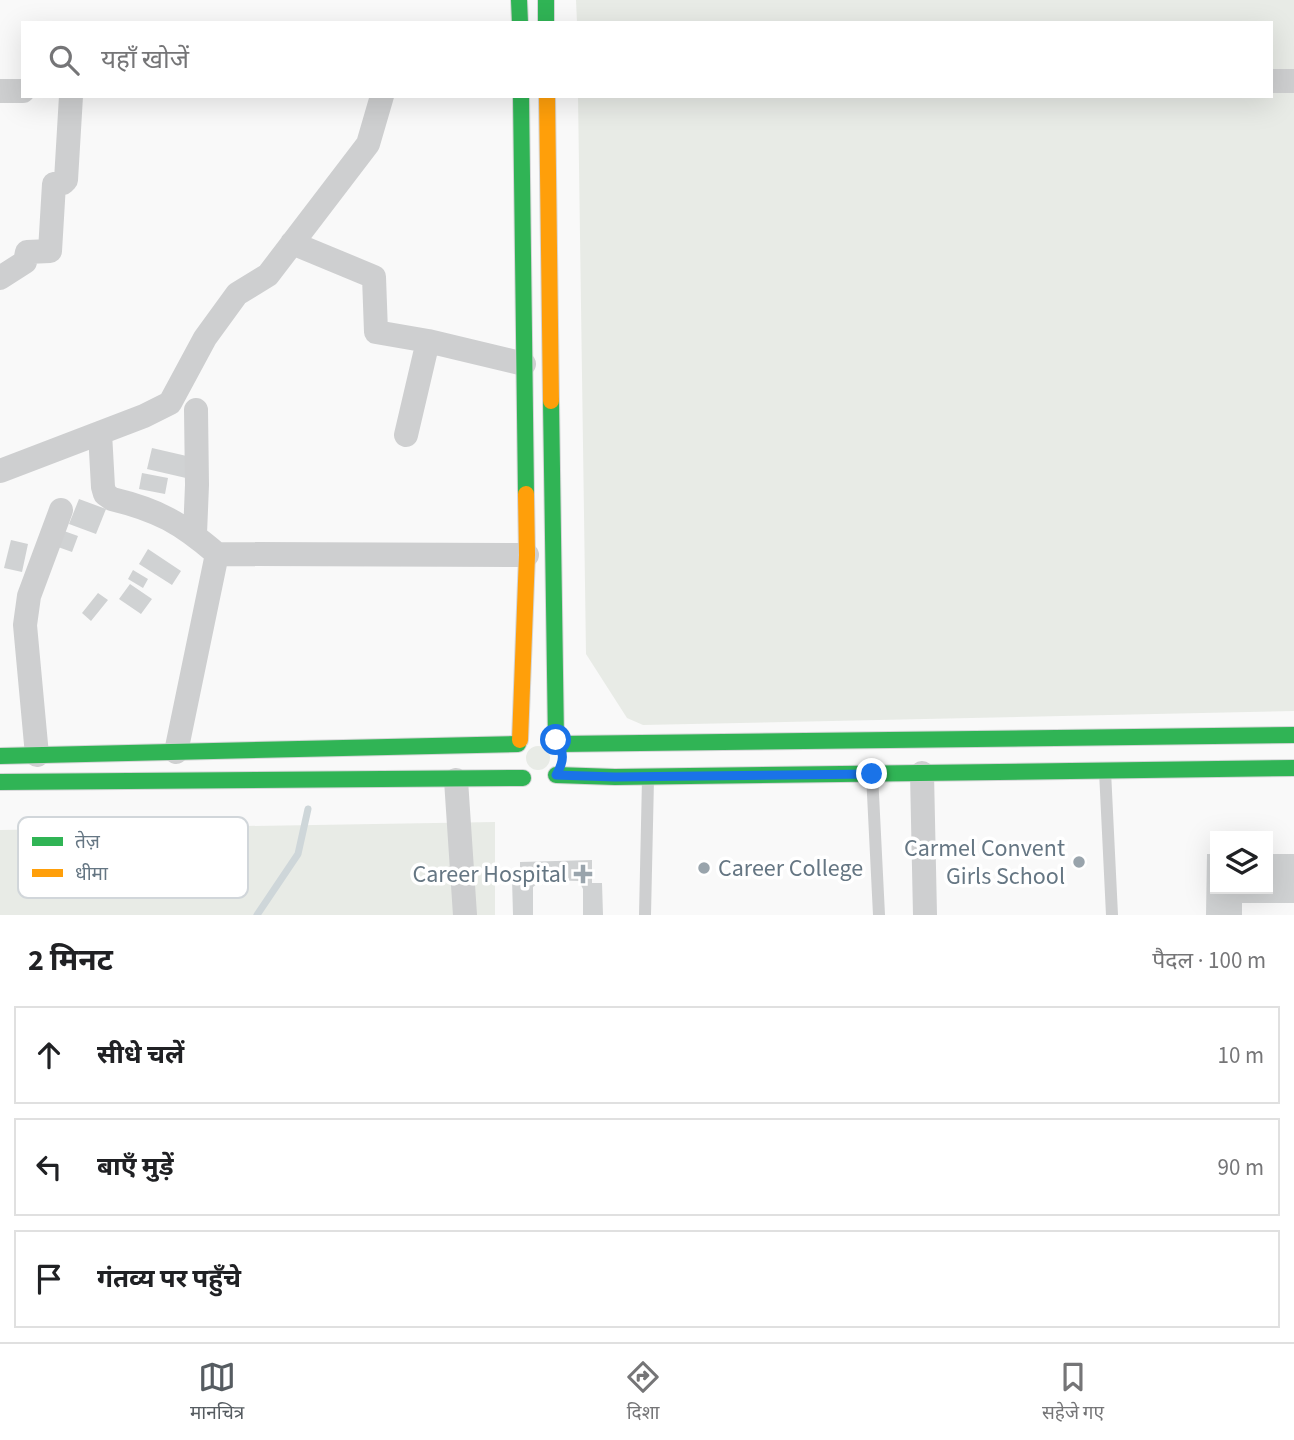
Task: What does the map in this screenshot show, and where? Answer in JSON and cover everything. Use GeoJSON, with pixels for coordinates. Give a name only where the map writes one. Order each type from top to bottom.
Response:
{"type":"FeatureCollection","features":[{"type":"Feature","properties":{"kind":"main road"},"geometry":{"type":"LineString","coordinates":[[519,0],[520,21]]}},
{"type":"Feature","properties":{"kind":"main road"},"geometry":{"type":"LineString","coordinates":[[546,0],[546,21]]}},
{"type":"Feature","properties":{"kind":"main road"},"geometry":{"type":"LineString","coordinates":[[521,98],[527,555],[519,742],[513,758],[515,768],[523,778]]}},
{"type":"Feature","properties":{"kind":"main road"},"geometry":{"type":"LineString","coordinates":[[0,782],[523,778],[539,783],[556,775],[563,757],[557,742],[547,98]]}},
{"type":"Feature","properties":{"kind":"main road"},"geometry":{"type":"LineString","coordinates":[[0,755],[519,742],[528,735],[538,733],[557,742],[1294,735]]}},
{"type":"Feature","properties":{"kind":"main road"},"geometry":{"type":"LineString","coordinates":[[556,775],[615,777],[1294,768]]}},
{"type":"Feature","properties":{"kind":"street"},"geometry":{"type":"LineString","coordinates":[[1273,81],[1294,81]]}},
{"type":"Feature","properties":{"kind":"street"},"geometry":{"type":"LineString","coordinates":[[0,91],[21,91]]}},
{"type":"Feature","properties":{"kind":"street"},"geometry":{"type":"LineString","coordinates":[[0,278],[25,262],[27,252],[50,251],[54,184],[66,180],[71,98]]}},
{"type":"Feature","properties":{"kind":"street"},"geometry":{"type":"LineString","coordinates":[[0,471],[144,416],[170,403],[205,338],[237,294],[268,275],[368,144],[381,98]]}},
{"type":"Feature","properties":{"kind":"street"},"geometry":{"type":"LineString","coordinates":[[292,243],[374,277],[376,331],[524,364]]}},
{"type":"Feature","properties":{"kind":"street"},"geometry":{"type":"LineString","coordinates":[[407,435],[428,341]]}},
{"type":"Feature","properties":{"kind":"street"},"geometry":{"type":"LineString","coordinates":[[195,534],[196,410]]}},
{"type":"Feature","properties":{"kind":"street"},"geometry":{"type":"LineString","coordinates":[[100,433],[103,487],[106,494],[112,499],[165,515],[195,534],[217,554],[527,555]]}},
{"type":"Feature","properties":{"kind":"street"},"geometry":{"type":"LineString","coordinates":[[37,755],[25,625],[29,596],[61,510]]}},
{"type":"Feature","properties":{"kind":"street"},"geometry":{"type":"LineString","coordinates":[[176,752],[217,554]]}},
{"type":"Feature","properties":{"kind":"street"},"geometry":{"type":"LineString","coordinates":[[922,773],[925,915]]}},
{"type":"Feature","properties":{"kind":"street"},"geometry":{"type":"LineString","coordinates":[[456,780],[465,915]]}},
{"type":"Feature","properties":{"kind":"lane"},"geometry":{"type":"LineString","coordinates":[[1105,771],[1112,915]]}},
{"type":"Feature","properties":{"kind":"lane"},"geometry":{"type":"LineString","coordinates":[[872,774],[879,915]]}},
{"type":"Feature","properties":{"kind":"lane"},"geometry":{"type":"LineString","coordinates":[[645,915],[648,775]]}},
{"type":"Feature","properties":{"kind":"shaded area"},"geometry":{"type":"Polygon","coordinates":[[[576,0],[1294,0],[1294,711],[643,725],[627,718],[586,654],[578,98],[1273,98],[1273,21],[577,21],[576,0]]]}},
{"type":"Feature","properties":{"kind":"shaded area"},"geometry":{"type":"Polygon","coordinates":[[[538,746],[546,750],[550,758],[546,766],[538,770],[530,766],[526,758],[530,750],[538,746]]]}},
{"type":"Feature","properties":{"kind":"shaded area"},"geometry":{"type":"Polygon","coordinates":[[[495,822],[495,915],[0,915],[0,830],[18,830],[18,898],[248,898],[248,826],[495,822]]]}},
{"type":"Feature","properties":{"kind":"building"},"geometry":{"type":"Polygon","coordinates":[[[152,448],[191,457],[186,478],[147,469],[152,448]]]}},
{"type":"Feature","properties":{"kind":"building"},"geometry":{"type":"Polygon","coordinates":[[[142,473],[168,478],[165,494],[139,489],[142,473]]]}},
{"type":"Feature","properties":{"kind":"building"},"geometry":{"type":"Polygon","coordinates":[[[79,499],[106,509],[96,534],[69,524],[79,499]]]}},
{"type":"Feature","properties":{"kind":"building"},"geometry":{"type":"Polygon","coordinates":[[[64,531],[78,536],[72,552],[58,547],[64,531]]]}},
{"type":"Feature","properties":{"kind":"building"},"geometry":{"type":"Polygon","coordinates":[[[11,540],[28,544],[22,572],[4,568],[11,540]]]}},
{"type":"Feature","properties":{"kind":"building"},"geometry":{"type":"Polygon","coordinates":[[[148,549],[181,571],[172,585],[139,564],[148,549]]]}},
{"type":"Feature","properties":{"kind":"building"},"geometry":{"type":"Polygon","coordinates":[[[133,570],[148,579],[143,588],[128,579],[133,570]]]}},
{"type":"Feature","properties":{"kind":"building"},"geometry":{"type":"Polygon","coordinates":[[[130,584],[152,599],[141,614],[119,599],[130,584]]]}},
{"type":"Feature","properties":{"kind":"building"},"geometry":{"type":"Polygon","coordinates":[[[98,593],[108,600],[91,621],[82,613],[98,593]]]}},
{"type":"Feature","properties":{"kind":"building"},"geometry":{"type":"Polygon","coordinates":[[[1207,854],[1210,854],[1210,894],[1273,894],[1273,854],[1294,854],[1294,903],[1242,903],[1242,915],[1206,915],[1207,854]]]}},
{"type":"Feature","properties":{"kind":"building"},"geometry":{"type":"Polygon","coordinates":[[[592,860],[592,883],[602,883],[603,915],[583,915],[583,889],[579,881],[542,880],[533,887],[533,915],[513,915],[512,879],[520,879],[520,862],[592,860]]]}},
{"type":"Feature","properties":{"kind":"waterway"},"geometry":{"type":"LineString","coordinates":[[257,915],[298,854],[308,809]]}},
{"type":"Feature","properties":{"kind":"traffic: fast"},"geometry":{"type":"LineString","coordinates":[[519,0],[520,21]]}},
{"type":"Feature","properties":{"kind":"traffic: fast"},"geometry":{"type":"LineString","coordinates":[[546,0],[546,21]]}},
{"type":"Feature","properties":{"kind":"traffic: fast"},"geometry":{"type":"LineString","coordinates":[[521,98],[526,494]]}},
{"type":"Feature","properties":{"kind":"traffic: fast"},"geometry":{"type":"LineString","coordinates":[[551,401],[556,740]]}},
{"type":"Feature","properties":{"kind":"traffic: fast"},"geometry":{"type":"LineString","coordinates":[[559,744],[1294,735]]}},
{"type":"Feature","properties":{"kind":"traffic: fast"},"geometry":{"type":"LineString","coordinates":[[0,756],[518,744]]}},
{"type":"Feature","properties":{"kind":"traffic: fast"},"geometry":{"type":"LineString","coordinates":[[556,775],[615,777],[1294,768]]}},
{"type":"Feature","properties":{"kind":"traffic: fast"},"geometry":{"type":"LineString","coordinates":[[0,782],[523,778]]}},
{"type":"Feature","properties":{"kind":"traffic: slow"},"geometry":{"type":"LineString","coordinates":[[547,98],[551,401]]}},
{"type":"Feature","properties":{"kind":"traffic: slow"},"geometry":{"type":"LineString","coordinates":[[520,740],[527,555],[526,494]]}},
{"type":"Feature","properties":{"kind":"place","name":"Carmel Convent Girls School"},"geometry":{"type":"Point","coordinates":[1079,862]}},
{"type":"Feature","properties":{"kind":"place","name":"Career College"},"geometry":{"type":"Point","coordinates":[704,868]}},
{"type":"Feature","properties":{"kind":"place","name":"Career Hospital"},"geometry":{"type":"Point","coordinates":[583,874]}},
{"type":"Feature","properties":{"kind":"route"},"geometry":{"type":"LineString","coordinates":[[556,740],[563,757],[562,767],[556,775],[615,777],[872,774]]}}]}
